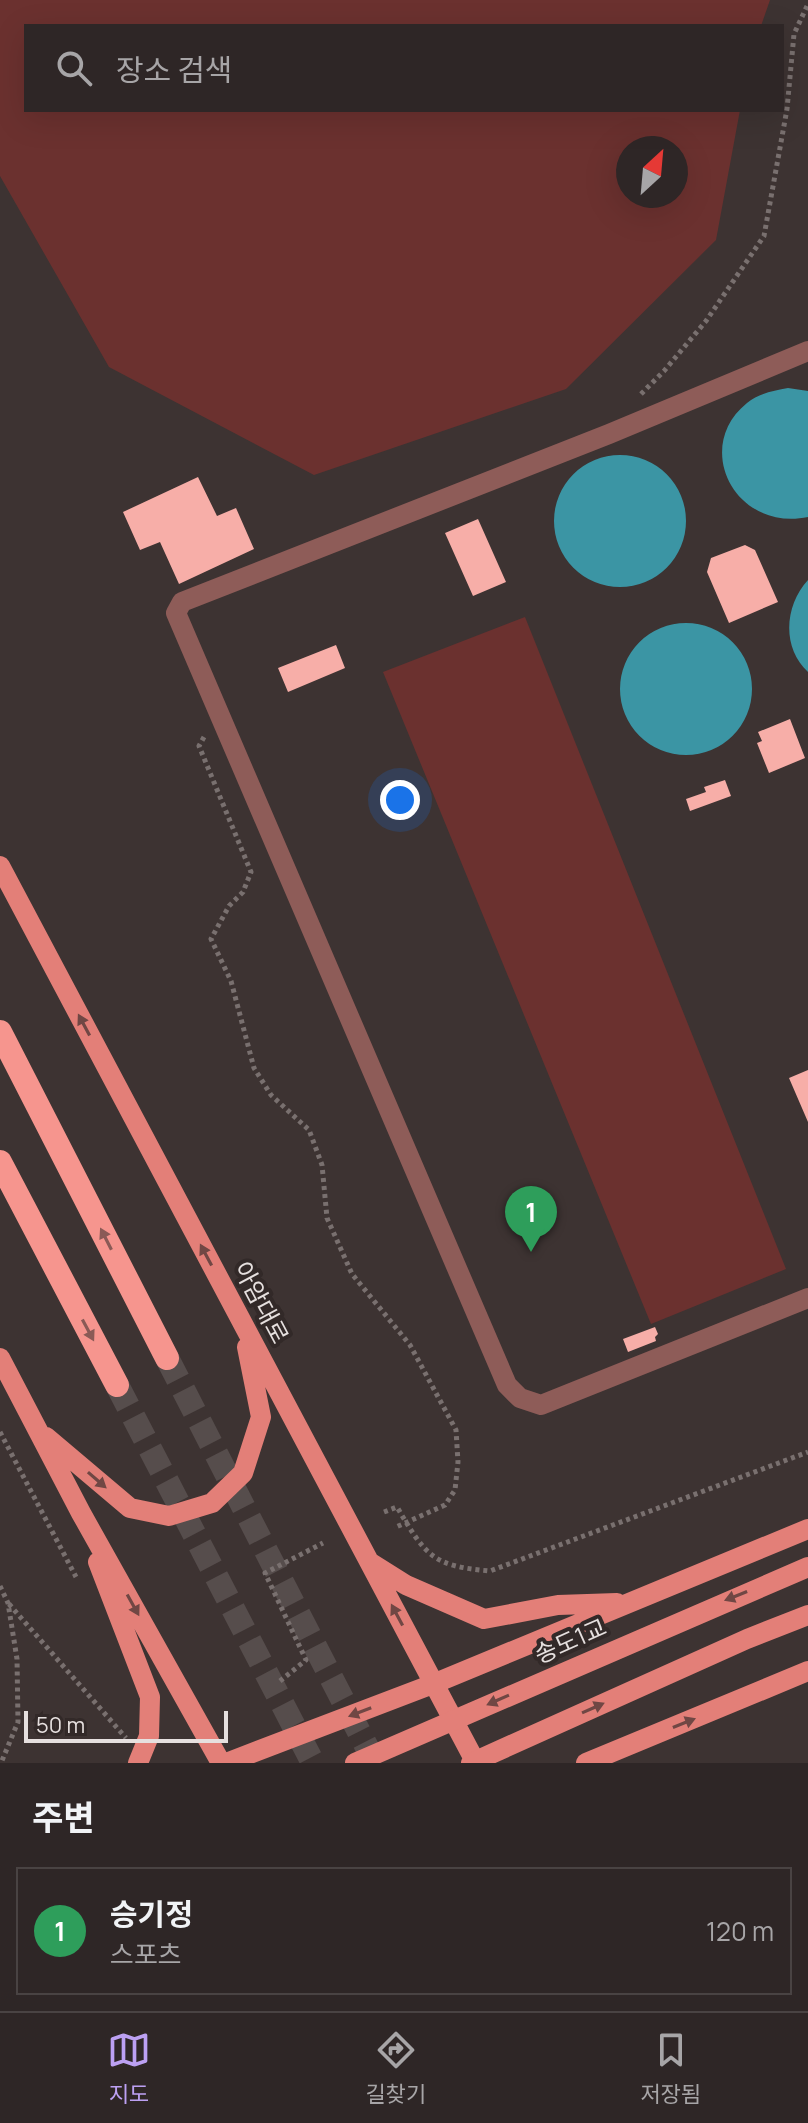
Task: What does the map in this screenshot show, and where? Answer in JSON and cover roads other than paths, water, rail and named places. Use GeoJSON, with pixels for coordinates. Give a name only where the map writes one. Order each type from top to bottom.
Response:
{"type":"FeatureCollection","features":[{"type":"Feature","properties":{"kind":"highway"},"geometry":{"type":"LineString","coordinates":[[0,1032],[167,1358]]}},
{"type":"Feature","properties":{"kind":"highway"},"geometry":{"type":"LineString","coordinates":[[0,1162],[117,1385]]}},
{"type":"Feature","properties":{"kind":"main road","name":"아암대로"},"geometry":{"type":"LineString","coordinates":[[0,866],[473,1763]]}},
{"type":"Feature","properties":{"kind":"main road"},"geometry":{"type":"LineString","coordinates":[[37,1429],[130,1508],[169,1516],[212,1503],[243,1473],[261,1417],[242,1324]]}},
{"type":"Feature","properties":{"kind":"main road"},"geometry":{"type":"LineString","coordinates":[[0,1358],[81,1513],[223,1763],[433,1684],[808,1529]]}},
{"type":"Feature","properties":{"kind":"main road"},"geometry":{"type":"LineString","coordinates":[[81,1513],[150,1697],[149,1736],[138,1763]]}},
{"type":"Feature","properties":{"kind":"main road"},"geometry":{"type":"LineString","coordinates":[[368,1561],[406,1585],[484,1619],[558,1605],[629,1603]]}},
{"type":"Feature","properties":{"kind":"main road","name":"송도1교"},"geometry":{"type":"LineString","coordinates":[[355,1763],[808,1567]]}},
{"type":"Feature","properties":{"kind":"main road"},"geometry":{"type":"LineString","coordinates":[[473,1763],[808,1615]]}},
{"type":"Feature","properties":{"kind":"main road"},"geometry":{"type":"LineString","coordinates":[[586,1763],[808,1671]]}},
{"type":"Feature","properties":{"kind":"main road"},"geometry":{"type":"LineString","coordinates":[[619,1763],[645,1739]]}},
{"type":"Feature","properties":{"kind":"lane"},"geometry":{"type":"LineString","coordinates":[[808,351],[609,434],[182,602],[176,613],[507,1385],[520,1398],[541,1405],[808,1298]]}},
{"type":"Feature","properties":{"kind":"water"},"geometry":{"type":"Polygon","coordinates":[[[788,388],[808,391],[808,517],[782,518],[760,512],[742,499],[730,482],[723,462],[723,441],[731,421],[752,400],[788,388]]]}},
{"type":"Feature","properties":{"kind":"water"},"geometry":{"type":"Polygon","coordinates":[[[620,455],[657,466],[675,484],[686,521],[675,558],[657,576],[620,587],[583,576],[565,558],[554,521],[565,484],[583,466],[620,455]]]}},
{"type":"Feature","properties":{"kind":"water"},"geometry":{"type":"Polygon","coordinates":[[[808,580],[808,672],[793,651],[789,626],[794,601],[808,580]]]}},
{"type":"Feature","properties":{"kind":"water"},"geometry":{"type":"Polygon","coordinates":[[[686,623],[711,628],[732,643],[747,664],[752,689],[747,714],[732,735],[711,750],[686,755],[661,750],[640,735],[625,714],[620,689],[625,664],[640,643],[661,628],[686,623]]]}},
{"type":"Feature","properties":{"kind":"tunnel"},"geometry":{"type":"LineString","coordinates":[[167,1358],[375,1763]]}},
{"type":"Feature","properties":{"kind":"tunnel"},"geometry":{"type":"LineString","coordinates":[[117,1385],[313,1763]]}},
{"type":"Feature","properties":{"kind":"place","name":"승기정"},"geometry":{"type":"Point","coordinates":[531,1252]}}]}
